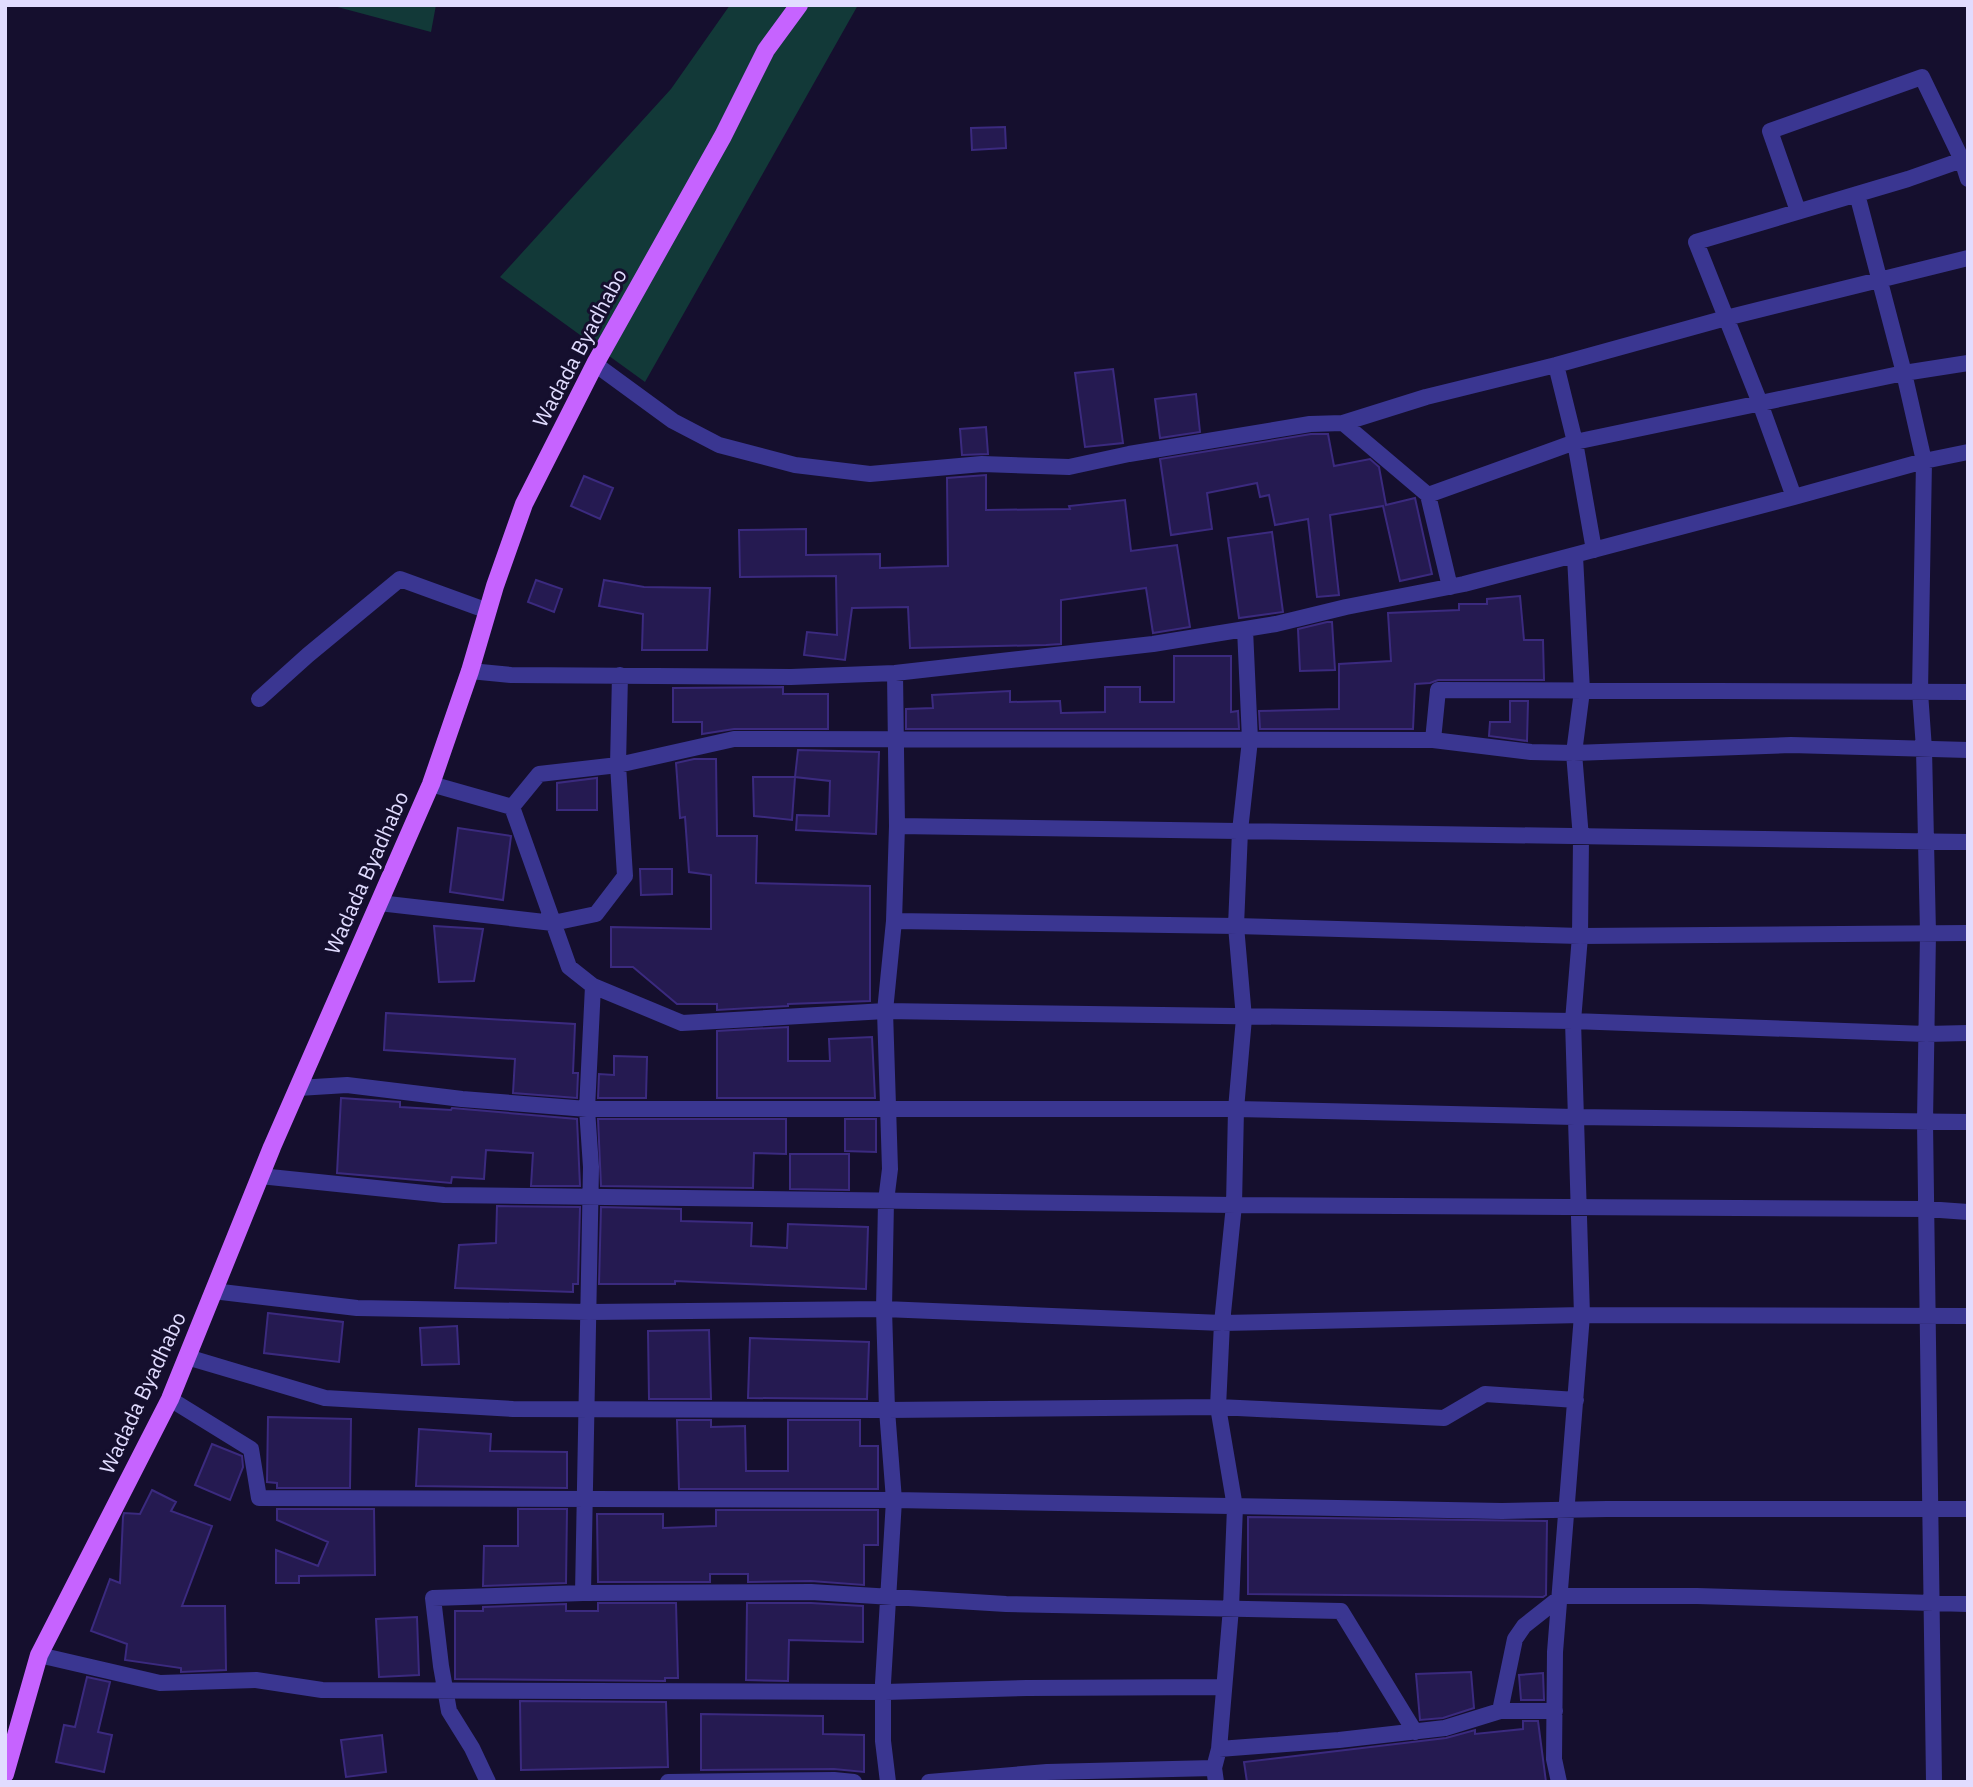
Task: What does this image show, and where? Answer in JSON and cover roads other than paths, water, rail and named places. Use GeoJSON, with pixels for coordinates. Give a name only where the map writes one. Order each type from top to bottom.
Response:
{"type":"FeatureCollection","features":[{"type":"Feature","properties":{"kind":"main road","name":"Wadada Byadhabo"},"geometry":{"type":"LineString","coordinates":[[5,1774],[39,1656],[170,1399],[260,1176],[431,784],[524,503],[595,364],[723,136],[766,50],[799,5]]}},
{"type":"Feature","properties":{"kind":"street"},"geometry":{"type":"LineString","coordinates":[[1798,211],[1770,131],[1922,77],[1965,161],[1968,179]]}},
{"type":"Feature","properties":{"kind":"street"},"geometry":{"type":"LineString","coordinates":[[1794,498],[1760,403],[1696,242],[1965,161]]}},
{"type":"Feature","properties":{"kind":"street"},"geometry":{"type":"LineString","coordinates":[[1857,194],[1924,461],[1920,692],[1924,749],[1928,933],[1925,1122],[1934,1782]]}},
{"type":"Feature","properties":{"kind":"street"},"geometry":{"type":"LineString","coordinates":[[595,364],[673,421],[719,445],[795,465],[870,474],[982,464],[1069,467],[1310,424],[1343,422],[1426,397],[1727,318],[1968,258]]}},
{"type":"Feature","properties":{"kind":"street"},"geometry":{"type":"LineString","coordinates":[[1428,495],[1575,442],[1904,373],[1968,363]]}},
{"type":"Feature","properties":{"kind":"street"},"geometry":{"type":"LineString","coordinates":[[1556,365],[1575,442],[1594,550]]}},
{"type":"Feature","properties":{"kind":"street"},"geometry":{"type":"LineString","coordinates":[[1343,422],[1428,495],[1450,587]]}},
{"type":"Feature","properties":{"kind":"street"},"geometry":{"type":"LineString","coordinates":[[470,671],[511,675],[791,677],[895,673],[1153,644],[1245,629],[1450,587],[1794,498],[1924,461],[1968,452]]}},
{"type":"Feature","properties":{"kind":"street"},"geometry":{"type":"LineString","coordinates":[[1559,1782],[1554,1759],[1556,1652],[1582,1315],[1573,1021],[1580,936],[1581,838],[1574,753],[1582,691],[1575,556]]}},
{"type":"Feature","properties":{"kind":"street"},"geometry":{"type":"LineString","coordinates":[[259,699],[400,579],[488,611]]}},
{"type":"Feature","properties":{"kind":"street"},"geometry":{"type":"LineString","coordinates":[[929,1782],[1047,1772],[1215,1775],[1231,1608],[1235,1507],[1218,1407],[1222,1323],[1234,1205],[1236,1109],[1244,1018],[1237,926],[1240,831],[1250,740],[1245,629]]}},
{"type":"Feature","properties":{"kind":"street"},"geometry":{"type":"LineString","coordinates":[[888,1782],[883,1741],[894,1500],[887,1410],[884,1309],[886,1201],[890,1169],[885,1011],[894,921],[897,826],[895,673]]}},
{"type":"Feature","properties":{"kind":"street"},"geometry":{"type":"LineString","coordinates":[[379,903],[553,923],[596,914],[625,876],[618,765],[620,675]]}},
{"type":"Feature","properties":{"kind":"street"},"geometry":{"type":"LineString","coordinates":[[1433,740],[1438,690],[1968,692]]}},
{"type":"Feature","properties":{"kind":"street"},"geometry":{"type":"LineString","coordinates":[[512,807],[539,774],[618,765],[734,739],[1433,740],[1531,752],[1574,753],[1791,745],[1968,750]]}},
{"type":"Feature","properties":{"kind":"street"},"geometry":{"type":"LineString","coordinates":[[431,784],[512,807]]}},
{"type":"Feature","properties":{"kind":"street"},"geometry":{"type":"LineString","coordinates":[[512,807],[569,967],[593,986],[682,1023],[885,1011],[1573,1021],[1926,1034],[1968,1033]]}},
{"type":"Feature","properties":{"kind":"street"},"geometry":{"type":"LineString","coordinates":[[897,826],[1968,842]]}},
{"type":"Feature","properties":{"kind":"street"},"geometry":{"type":"LineString","coordinates":[[894,921],[1237,926],[1580,936],[1968,933]]}},
{"type":"Feature","properties":{"kind":"street"},"geometry":{"type":"LineString","coordinates":[[583,1593],[591,1167],[587,1109],[593,986]]}},
{"type":"Feature","properties":{"kind":"street"},"geometry":{"type":"LineString","coordinates":[[298,1088],[347,1085],[463,1099],[587,1109],[1236,1109],[1968,1122]]}},
{"type":"Feature","properties":{"kind":"street"},"geometry":{"type":"LineString","coordinates":[[260,1176],[444,1195],[1234,1205],[1926,1209],[1968,1212]]}},
{"type":"Feature","properties":{"kind":"street"},"geometry":{"type":"LineString","coordinates":[[214,1291],[357,1308],[589,1312],[884,1309],[1222,1323],[1582,1315],[1968,1316]]}},
{"type":"Feature","properties":{"kind":"street"},"geometry":{"type":"LineString","coordinates":[[187,1357],[325,1398],[513,1409],[1218,1407],[1444,1419],[1485,1394],[1576,1400]]}},
{"type":"Feature","properties":{"kind":"street"},"geometry":{"type":"LineString","coordinates":[[170,1399],[251,1449],[259,1498],[894,1500],[1502,1511],[1968,1509]]}},
{"type":"Feature","properties":{"kind":"street"},"geometry":{"type":"LineString","coordinates":[[488,1782],[472,1748],[449,1711],[433,1598],[583,1593],[811,1592],[1006,1604],[1341,1611],[1415,1732]]}},
{"type":"Feature","properties":{"kind":"street"},"geometry":{"type":"LineString","coordinates":[[1500,1711],[1515,1639],[1524,1626],[1562,1596],[1697,1596],[1968,1604]]}},
{"type":"Feature","properties":{"kind":"street"},"geometry":{"type":"LineString","coordinates":[[39,1656],[160,1683],[256,1680],[322,1690],[885,1692],[1223,1687]]}},
{"type":"Feature","properties":{"kind":"street"},"geometry":{"type":"LineString","coordinates":[[1219,1749],[1339,1740],[1445,1728],[1500,1711],[1555,1711]]}},
{"type":"Feature","properties":{"kind":"street"},"geometry":{"type":"LineString","coordinates":[[668,1782],[855,1782]]}}]}
